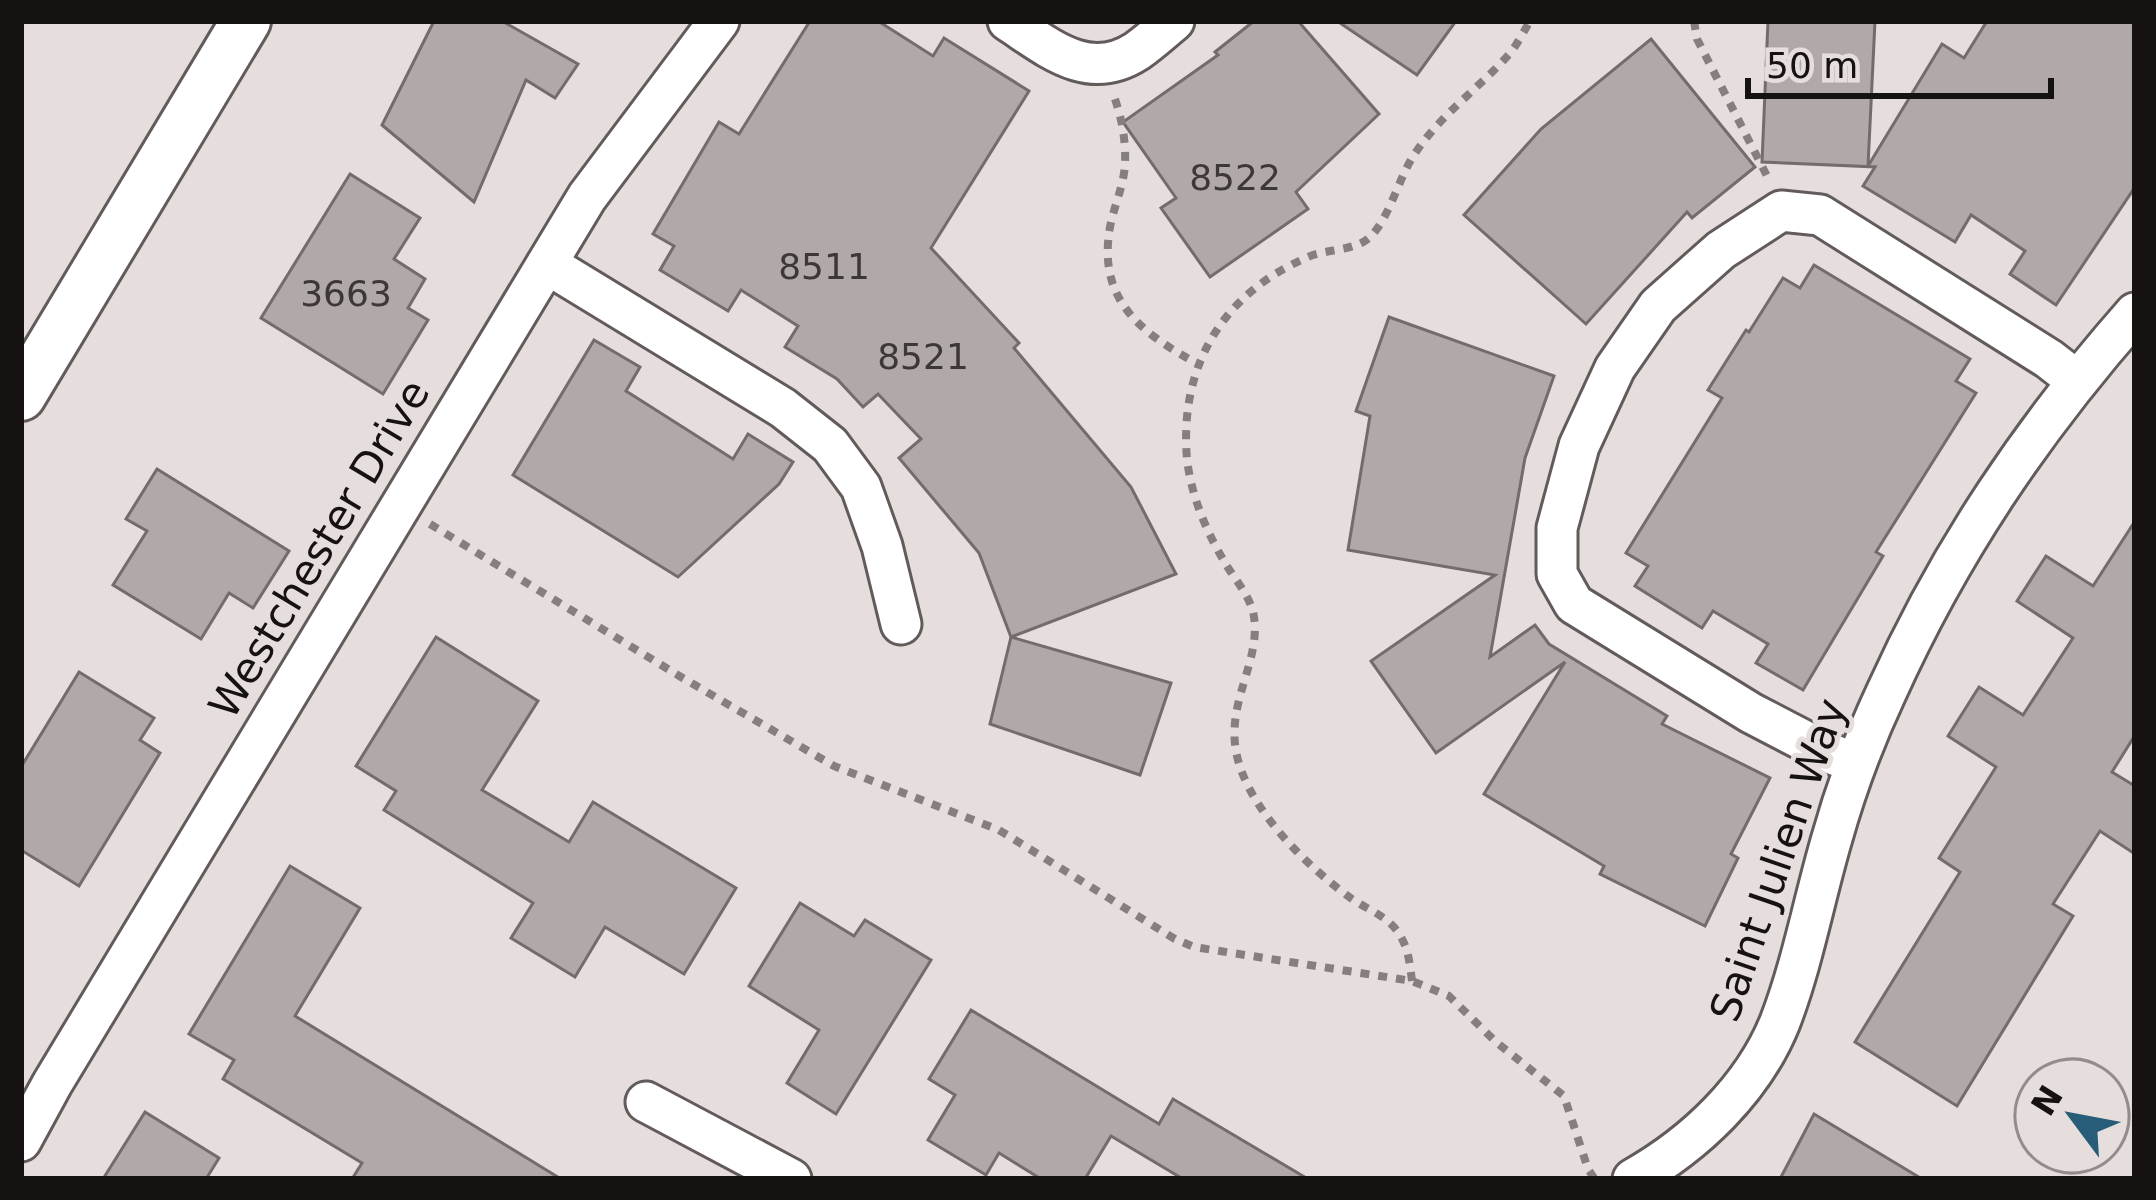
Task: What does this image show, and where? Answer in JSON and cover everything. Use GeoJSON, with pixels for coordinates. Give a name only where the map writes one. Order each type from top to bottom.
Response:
{"type":"FeatureCollection","features":[{"type":"Feature","properties":{"kind":"street"},"geometry":{"type":"LineString","coordinates":[[21,396],[246,21]]}},
{"type":"Feature","properties":{"kind":"street","name":"Westchester Drive"},"geometry":{"type":"LineString","coordinates":[[21,1141],[587,197],[719,21]]}},
{"type":"Feature","properties":{"kind":"street"},"geometry":{"type":"LineString","coordinates":[[1007,21],[1067,59],[1100,64],[1133,54],[1174,21]]}},
{"type":"Feature","properties":{"kind":"street"},"geometry":{"type":"LineString","coordinates":[[1856,764],[1751,712],[1574,604],[1557,574],[1557,528],[1579,446],[1615,368],[1658,305],[1721,250],[1780,212],[1820,215],[2076,380]]}},
{"type":"Feature","properties":{"kind":"street"},"geometry":{"type":"LineString","coordinates":[[547,264],[783,408],[830,445],[861,487],[882,546],[901,624]]}},
{"type":"Feature","properties":{"kind":"street","name":"Saint Julien Way"},"geometry":{"type":"LineString","coordinates":[[1638,1177],[1704,1130],[1747,1081],[1778,1026],[1856,764],[1886,691],[1949,566],[2076,380],[2135,314]]}},
{"type":"Feature","properties":{"kind":"street"},"geometry":{"type":"LineString","coordinates":[[646,1102],[791,1179]]}},
{"type":"Feature","properties":{"kind":"path"},"geometry":{"type":"LineString","coordinates":[[1412,981],[1400,936],[1384,917],[1328,880],[1293,847],[1267,815],[1238,760],[1236,705],[1254,616],[1209,536],[1187,464],[1189,395],[1208,340],[1255,286],[1315,254],[1368,239],[1412,157],[1450,110],[1512,50],[1530,21]]}},
{"type":"Feature","properties":{"kind":"path"},"geometry":{"type":"LineString","coordinates":[[1694,21],[1697,39],[1767,175],[1780,212]]}},
{"type":"Feature","properties":{"kind":"path"},"geometry":{"type":"LineString","coordinates":[[1100,64],[1124,129],[1126,168],[1107,262],[1114,292],[1129,317],[1198,364]]}},
{"type":"Feature","properties":{"kind":"path"},"geometry":{"type":"LineString","coordinates":[[401,506],[834,766],[1000,830],[1175,939],[1195,947],[1412,981],[1449,997],[1564,1096],[1595,1179]]}},
{"type":"Feature","properties":{"kind":"building"},"geometry":{"type":"Polygon","coordinates":[[[434,21],[502,21],[578,64],[555,98],[526,80],[474,202],[382,125],[434,21]]]}},
{"type":"Feature","properties":{"kind":"building"},"geometry":{"type":"Polygon","coordinates":[[[810,21],[878,21],[933,56],[944,38],[1029,91],[931,248],[1019,343],[1014,348],[1131,487],[1176,574],[1011,637],[979,553],[899,458],[921,439],[878,394],[863,407],[837,379],[785,347],[798,326],[741,290],[728,311],[660,270],[674,246],[653,234],[719,122],[739,134],[810,21]]]}},
{"type":"Feature","properties":{"kind":"building"},"geometry":{"type":"Polygon","coordinates":[[[1254,21],[1298,21],[1379,114],[1296,192],[1308,209],[1210,277],[1161,208],[1176,198],[1123,122],[1218,55],[1215,52],[1254,21]]]}},
{"type":"Feature","properties":{"kind":"building"},"geometry":{"type":"Polygon","coordinates":[[[1337,21],[1456,21],[1417,75],[1337,21]]]}},
{"type":"Feature","properties":{"kind":"building"},"geometry":{"type":"Polygon","coordinates":[[[1768,21],[1875,21],[1868,166],[1942,44],[1964,58],[1987,21],[2135,21],[2135,187],[2056,305],[2010,274],[2025,251],[1971,215],[1955,242],[1863,186],[1875,167],[1762,162],[1768,21]]]}},
{"type":"Feature","properties":{"kind":"building"},"geometry":{"type":"Polygon","coordinates":[[[1651,39],[1755,167],[1692,218],[1687,212],[1586,324],[1464,215],[1541,129],[1651,39]]]}},
{"type":"Feature","properties":{"kind":"building"},"geometry":{"type":"Polygon","coordinates":[[[350,174],[420,218],[394,259],[425,279],[408,308],[428,320],[383,394],[261,318],[350,174]]]}},
{"type":"Feature","properties":{"kind":"building"},"geometry":{"type":"Polygon","coordinates":[[[1814,265],[1970,359],[1956,381],[1976,393],[1876,552],[1883,556],[1803,690],[1756,663],[1768,644],[1713,611],[1702,628],[1635,586],[1648,566],[1626,553],[1722,398],[1708,390],[1746,330],[1749,332],[1783,278],[1800,288],[1814,265]]]}},
{"type":"Feature","properties":{"kind":"building"},"geometry":{"type":"Polygon","coordinates":[[[1389,317],[1554,376],[1525,458],[1490,657],[1535,625],[1549,644],[1667,716],[1662,724],[1770,778],[1731,854],[1738,858],[1705,926],[1600,874],[1604,866],[1484,794],[1565,662],[1436,753],[1371,661],[1495,575],[1348,550],[1370,416],[1356,411],[1389,317]]]}},
{"type":"Feature","properties":{"kind":"building"},"geometry":{"type":"Polygon","coordinates":[[[594,340],[640,367],[626,391],[733,459],[748,434],[793,462],[779,484],[678,577],[513,475],[594,340]]]}},
{"type":"Feature","properties":{"kind":"building"},"geometry":{"type":"Polygon","coordinates":[[[157,469],[289,551],[253,608],[229,593],[201,639],[113,585],[147,531],[126,519],[157,469]]]}},
{"type":"Feature","properties":{"kind":"building"},"geometry":{"type":"Polygon","coordinates":[[[2135,521],[2135,735],[2112,772],[2135,786],[2135,854],[2100,831],[2053,904],[2073,916],[1957,1106],[1855,1042],[1960,872],[1939,858],[1996,767],[1948,736],[1979,687],[2023,715],[2073,638],[2017,601],[2046,556],[2093,586],[2135,521]]]}},
{"type":"Feature","properties":{"kind":"building"},"geometry":{"type":"Polygon","coordinates":[[[436,637],[538,701],[482,790],[569,842],[593,802],[736,888],[684,974],[605,927],[575,977],[511,938],[533,903],[384,810],[396,791],[356,766],[436,637]]]}},
{"type":"Feature","properties":{"kind":"building"},"geometry":{"type":"Polygon","coordinates":[[[1011,637],[1171,683],[1140,775],[990,724],[1011,637]]]}},
{"type":"Feature","properties":{"kind":"building"},"geometry":{"type":"Polygon","coordinates":[[[79,672],[154,718],[140,740],[160,753],[79,886],[21,850],[21,767],[79,672]]]}},
{"type":"Feature","properties":{"kind":"building"},"geometry":{"type":"Polygon","coordinates":[[[290,866],[360,908],[295,1016],[561,1179],[352,1179],[362,1163],[223,1079],[234,1060],[189,1034],[290,866]]]}},
{"type":"Feature","properties":{"kind":"building"},"geometry":{"type":"Polygon","coordinates":[[[800,903],[854,936],[865,920],[931,960],[836,1114],[787,1083],[819,1030],[749,986],[800,903]]]}},
{"type":"Feature","properties":{"kind":"building"},"geometry":{"type":"Polygon","coordinates":[[[971,1010],[1159,1124],[1173,1099],[1308,1179],[1183,1179],[1111,1136],[1085,1179],[1041,1179],[999,1153],[986,1175],[928,1140],[955,1095],[929,1079],[971,1010]]]}},
{"type":"Feature","properties":{"kind":"building"},"geometry":{"type":"Polygon","coordinates":[[[145,1112],[219,1158],[206,1179],[103,1179],[145,1112]]]}},
{"type":"Feature","properties":{"kind":"building"},"geometry":{"type":"Polygon","coordinates":[[[1814,1114],[1922,1179],[1780,1179],[1814,1114]]]}}]}
